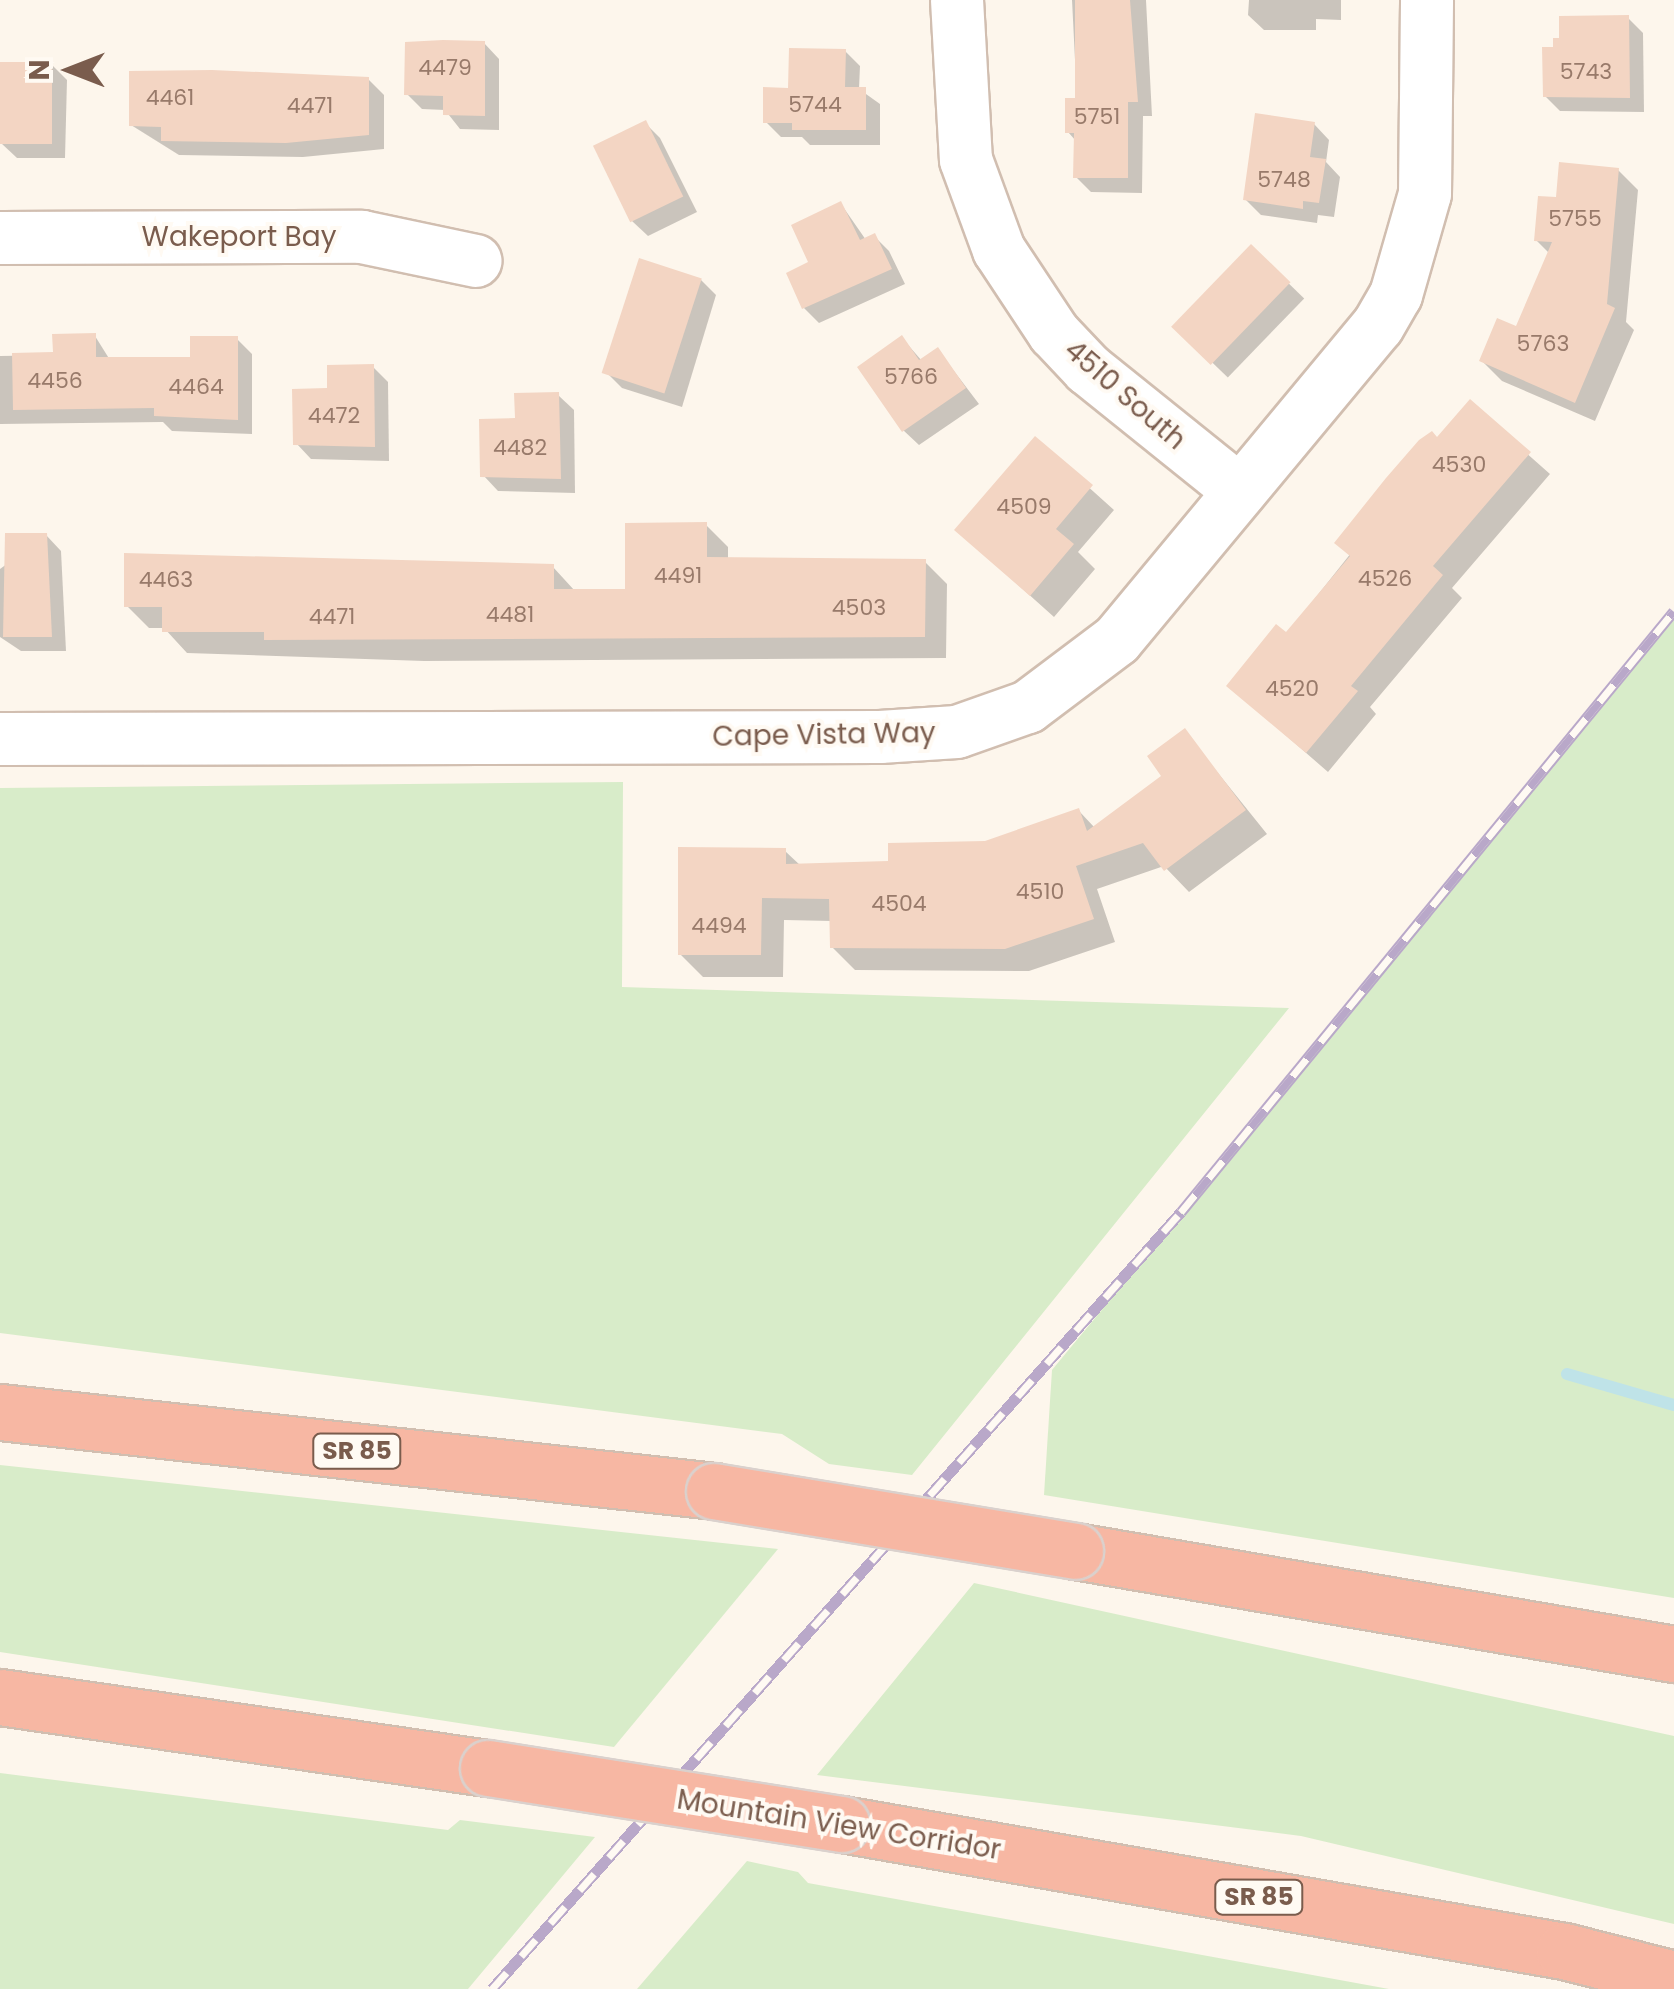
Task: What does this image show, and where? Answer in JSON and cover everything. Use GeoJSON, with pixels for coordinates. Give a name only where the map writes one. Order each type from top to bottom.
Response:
{"type":"FeatureCollection","features":[{"type":"Feature","properties":{"kind":"highway","name":"SR 85"},"geometry":{"type":"LineString","coordinates":[[0,1412],[714,1491],[1674,1654]]}},
{"type":"Feature","properties":{"kind":"highway","name":"Mountain View Corridor"},"geometry":{"type":"LineString","coordinates":[[0,1697],[842,1824],[1564,1951],[1674,1979]]}},
{"type":"Feature","properties":{"kind":"street","name":"4510 South"},"geometry":{"type":"LineString","coordinates":[[957,0],[966,160],[1000,250],[1054,333],[1088,369],[1240,491]]}},
{"type":"Feature","properties":{"kind":"street","name":"Cape Vista Way"},"geometry":{"type":"LineString","coordinates":[[0,739],[860,737],[958,732],[1028,707],[1089,667],[1378,326],[1410,261],[1426,176],[1427,0]]}},
{"type":"Feature","properties":{"kind":"street","name":"Wakeport Bay"},"geometry":{"type":"LineString","coordinates":[[0,238],[362,237],[476,261]]}},
{"type":"Feature","properties":{"kind":"green space"},"geometry":{"type":"Polygon","coordinates":[[[1674,619],[1674,1598],[1044,1495],[1052,1370],[1674,619]]]}},
{"type":"Feature","properties":{"kind":"green space"},"geometry":{"type":"Polygon","coordinates":[[[623,782],[622,987],[1289,1008],[912,1475],[829,1464],[782,1434],[0,1333],[0,788],[623,782]]]}},
{"type":"Feature","properties":{"kind":"green space"},"geometry":{"type":"Polygon","coordinates":[[[0,1465],[778,1549],[614,1747],[0,1652],[0,1465]]]}},
{"type":"Feature","properties":{"kind":"green space"},"geometry":{"type":"Polygon","coordinates":[[[974,1583],[1674,1736],[1674,1924],[1301,1836],[817,1775],[974,1583]]]}},
{"type":"Feature","properties":{"kind":"green space"},"geometry":{"type":"Polygon","coordinates":[[[0,1773],[448,1830],[460,1820],[595,1837],[468,1989],[0,1989],[0,1773]]]}},
{"type":"Feature","properties":{"kind":"green space"},"geometry":{"type":"Polygon","coordinates":[[[747,1861],[798,1872],[808,1883],[1389,1989],[637,1989],[747,1861]]]}},
{"type":"Feature","properties":{"kind":"building"},"geometry":{"type":"Polygon","coordinates":[[[1075,0],[1130,0],[1138,102],[1128,102],[1128,178],[1073,178],[1074,133],[1065,133],[1065,98],[1075,98],[1075,0]]]}},
{"type":"Feature","properties":{"kind":"building"},"geometry":{"type":"Polygon","coordinates":[[[1629,15],[1630,98],[1543,97],[1542,47],[1553,47],[1553,38],[1559,38],[1559,16],[1629,15]]]}},
{"type":"Feature","properties":{"kind":"building"},"geometry":{"type":"Polygon","coordinates":[[[485,41],[485,116],[443,115],[443,96],[404,95],[405,42],[485,41]]]}},
{"type":"Feature","properties":{"kind":"building"},"geometry":{"type":"Polygon","coordinates":[[[789,48],[846,49],[845,87],[866,87],[866,130],[792,130],[792,123],[763,123],[763,87],[788,88],[789,48]]]}},
{"type":"Feature","properties":{"kind":"building"},"geometry":{"type":"Polygon","coordinates":[[[0,62],[52,62],[52,144],[0,144],[0,62]]]}},
{"type":"Feature","properties":{"kind":"building"},"geometry":{"type":"Polygon","coordinates":[[[212,70],[369,77],[369,135],[286,143],[161,141],[161,127],[129,126],[129,71],[212,70]]]}},
{"type":"Feature","properties":{"kind":"building"},"geometry":{"type":"Polygon","coordinates":[[[1255,113],[1315,122],[1310,157],[1326,159],[1319,203],[1303,201],[1303,209],[1243,200],[1255,113]]]}},
{"type":"Feature","properties":{"kind":"building"},"geometry":{"type":"Polygon","coordinates":[[[646,120],[683,196],[630,222],[593,146],[646,120]]]}},
{"type":"Feature","properties":{"kind":"building"},"geometry":{"type":"Polygon","coordinates":[[[1559,162],[1619,168],[1607,304],[1615,308],[1575,403],[1479,361],[1497,318],[1516,326],[1552,242],[1534,241],[1538,196],[1556,197],[1559,162]]]}},
{"type":"Feature","properties":{"kind":"building"},"geometry":{"type":"Polygon","coordinates":[[[841,201],[860,240],[875,233],[892,269],[802,309],[786,273],[808,262],[791,225],[841,201]]]}},
{"type":"Feature","properties":{"kind":"building"},"geometry":{"type":"Polygon","coordinates":[[[1251,244],[1291,282],[1211,365],[1171,327],[1251,244]]]}},
{"type":"Feature","properties":{"kind":"building"},"geometry":{"type":"Polygon","coordinates":[[[639,258],[702,278],[664,393],[602,373],[639,258]]]}},
{"type":"Feature","properties":{"kind":"building"},"geometry":{"type":"Polygon","coordinates":[[[96,333],[96,357],[190,357],[190,336],[238,336],[238,420],[154,416],[154,408],[13,410],[12,353],[53,352],[52,334],[96,333]]]}},
{"type":"Feature","properties":{"kind":"building"},"geometry":{"type":"Polygon","coordinates":[[[902,335],[919,360],[938,347],[966,388],[902,432],[857,367],[902,335]]]}},
{"type":"Feature","properties":{"kind":"building"},"geometry":{"type":"Polygon","coordinates":[[[374,364],[375,447],[293,445],[292,389],[327,388],[327,365],[374,364]]]}},
{"type":"Feature","properties":{"kind":"building"},"geometry":{"type":"Polygon","coordinates":[[[559,392],[561,479],[480,477],[479,419],[515,418],[514,393],[559,392]]]}},
{"type":"Feature","properties":{"kind":"building"},"geometry":{"type":"Polygon","coordinates":[[[1470,399],[1531,452],[1433,566],[1443,575],[1351,686],[1358,691],[1306,753],[1226,686],[1276,624],[1286,632],[1350,556],[1334,543],[1386,478],[1419,440],[1432,431],[1437,437],[1470,399]]]}},
{"type":"Feature","properties":{"kind":"building"},"geometry":{"type":"Polygon","coordinates":[[[1035,436],[1093,485],[1056,529],[1074,544],[1030,596],[954,530],[1035,436]]]}},
{"type":"Feature","properties":{"kind":"building"},"geometry":{"type":"Polygon","coordinates":[[[707,522],[707,557],[926,559],[925,637],[264,640],[264,632],[162,632],[162,607],[124,607],[124,553],[554,564],[554,589],[625,589],[625,523],[707,522]]]}},
{"type":"Feature","properties":{"kind":"building"},"geometry":{"type":"Polygon","coordinates":[[[5,533],[47,533],[52,637],[3,637],[5,533]]]}},
{"type":"Feature","properties":{"kind":"building"},"geometry":{"type":"Polygon","coordinates":[[[1185,728],[1246,810],[1164,871],[1143,843],[1076,866],[1094,919],[1005,949],[830,948],[829,899],[762,898],[761,955],[678,955],[678,847],[786,848],[786,864],[888,861],[888,843],[985,841],[1079,808],[1087,831],[1161,776],[1147,756],[1185,728]]]}},
{"type":"Feature","properties":{"kind":"waterway"},"geometry":{"type":"LineString","coordinates":[[1567,1374],[1674,1405]]}},
{"type":"Feature","properties":{"kind":"railway"},"geometry":{"type":"LineString","coordinates":[[492,1989],[1181,1212],[1674,611]]}}]}
